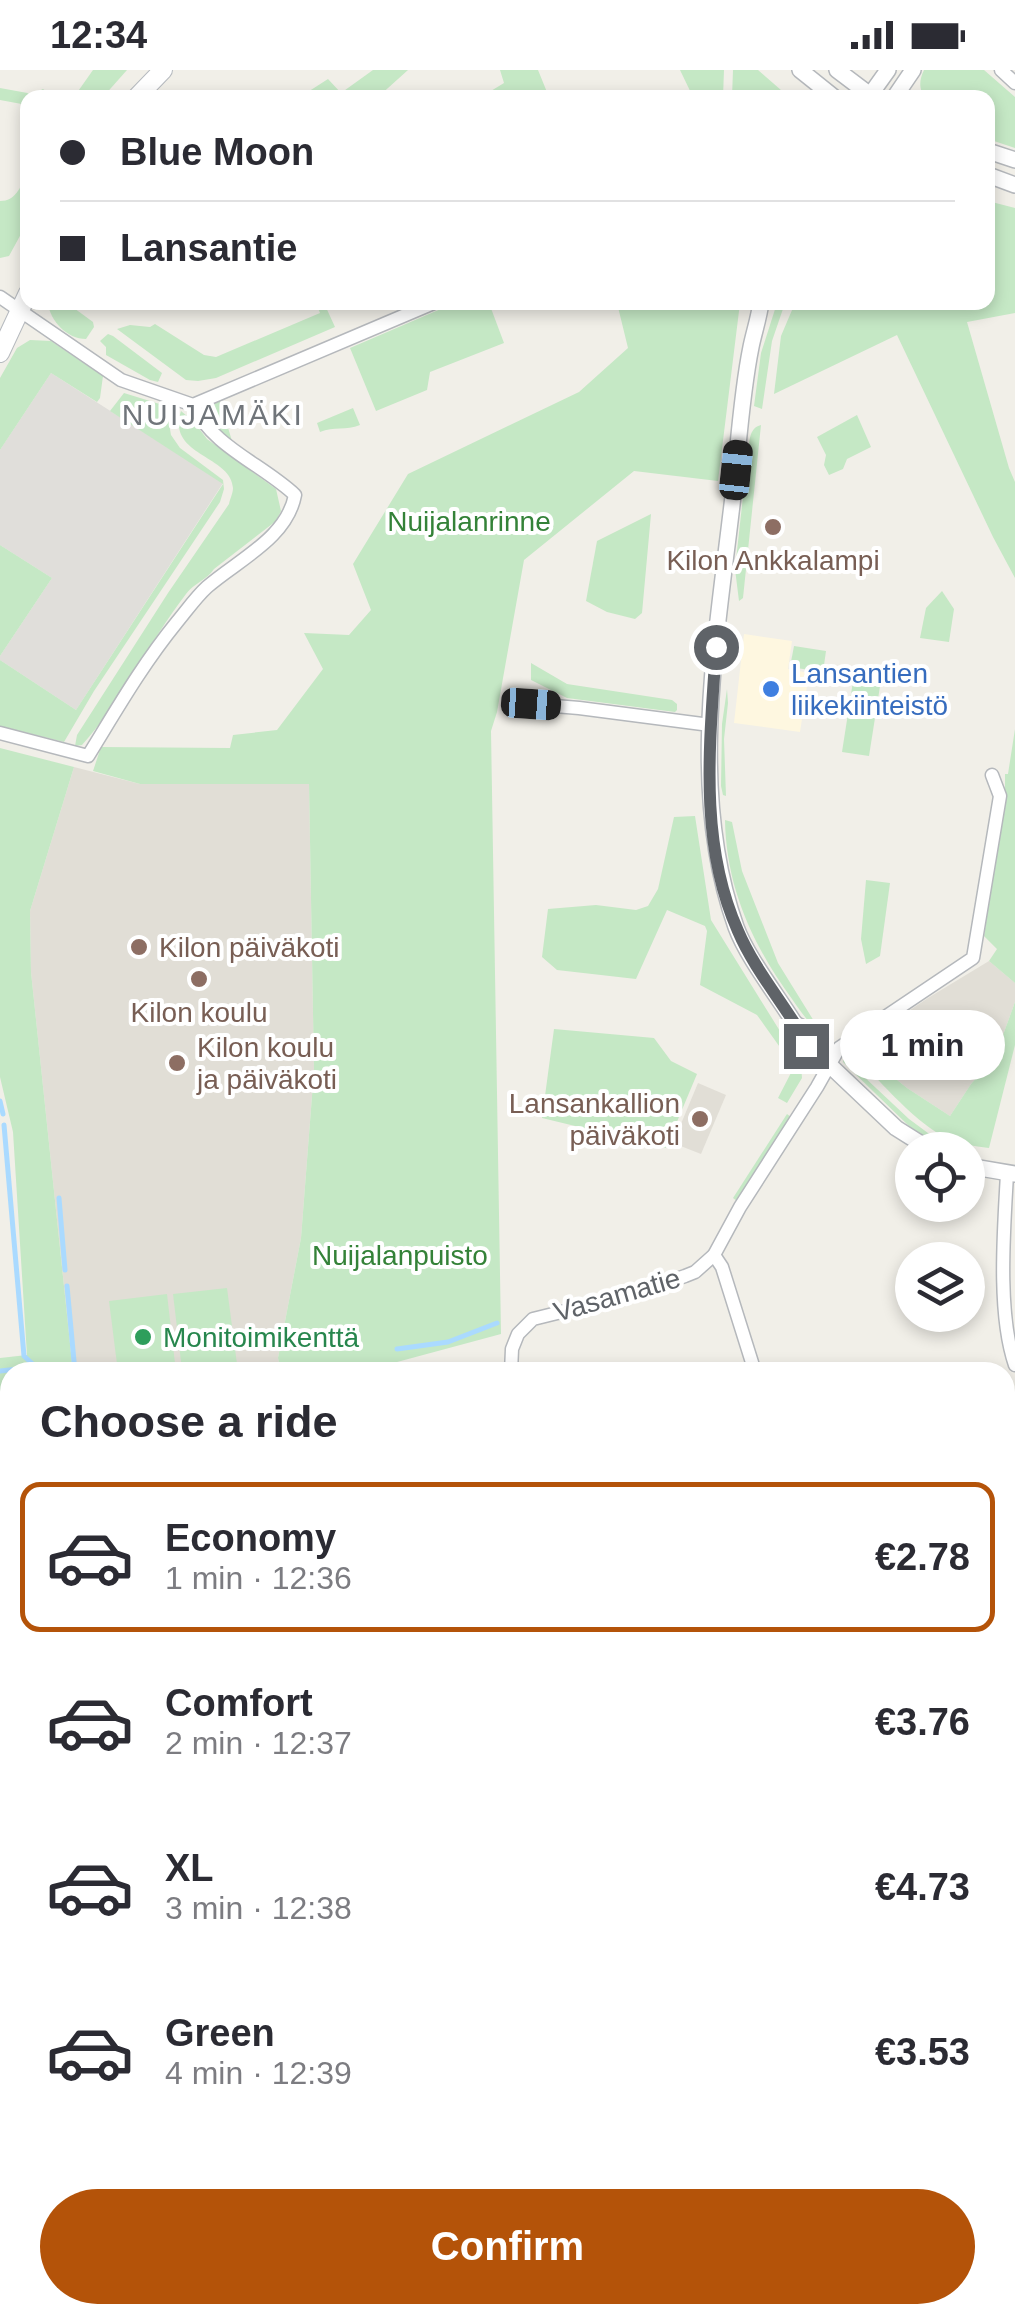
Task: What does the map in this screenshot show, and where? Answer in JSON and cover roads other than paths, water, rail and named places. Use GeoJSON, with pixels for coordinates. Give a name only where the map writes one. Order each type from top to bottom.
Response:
{"type":"FeatureCollection","features":[{"type":"Feature","properties":{"kind":"main road"},"geometry":{"type":"LineString","coordinates":[[144,90],[163,70]]}},
{"type":"Feature","properties":{"kind":"main road"},"geometry":{"type":"LineString","coordinates":[[0,353],[19,312]]}},
{"type":"Feature","properties":{"kind":"street"},"geometry":{"type":"LineString","coordinates":[[800,70],[825,90]]}},
{"type":"Feature","properties":{"kind":"street"},"geometry":{"type":"LineString","coordinates":[[836,70],[862,90]]}},
{"type":"Feature","properties":{"kind":"street"},"geometry":{"type":"LineString","coordinates":[[1001,70],[1015,83]]}},
{"type":"Feature","properties":{"kind":"street"},"geometry":{"type":"LineString","coordinates":[[0,297],[122,380],[193,405],[417,310]]}},
{"type":"Feature","properties":{"kind":"street"},"geometry":{"type":"LineString","coordinates":[[762,310],[744,394],[710,725],[710,806],[716,857],[738,931],[800,1038],[902,1132]]}},
{"type":"Feature","properties":{"kind":"street"},"geometry":{"type":"LineString","coordinates":[[0,733],[88,756],[147,659],[204,589],[284,524],[295,495],[213,433],[202,423],[193,405]]}},
{"type":"Feature","properties":{"kind":"street"},"geometry":{"type":"LineString","coordinates":[[531,704],[710,725]]}},
{"type":"Feature","properties":{"kind":"street","name":"Vasamatie"},"geometry":{"type":"LineString","coordinates":[[511,1362],[518,1334],[533,1319],[634,1294],[695,1272],[714,1255],[839,1048],[974,958],[1000,796],[992,775]]}},
{"type":"Feature","properties":{"kind":"street"},"geometry":{"type":"LineString","coordinates":[[985,1169],[1011,1174],[1004,1298],[1014,1362]]}},
{"type":"Feature","properties":{"kind":"street"},"geometry":{"type":"LineString","coordinates":[[714,1255],[722,1268],[752,1362]]}},
{"type":"Feature","properties":{"kind":"waterway"},"geometry":{"type":"LineString","coordinates":[[0,1101],[3,1114]]}},
{"type":"Feature","properties":{"kind":"waterway"},"geometry":{"type":"LineString","coordinates":[[4,1125],[24,1356],[31,1362]]}},
{"type":"Feature","properties":{"kind":"waterway"},"geometry":{"type":"LineString","coordinates":[[59,1198],[65,1270]]}},
{"type":"Feature","properties":{"kind":"waterway"},"geometry":{"type":"LineString","coordinates":[[67,1286],[74,1362]]}},
{"type":"Feature","properties":{"kind":"waterway"},"geometry":{"type":"LineString","coordinates":[[397,1349],[448,1342],[497,1323]]}},
{"type":"Feature","properties":{"kind":"place","name":"Kilon Ankkalampi"},"geometry":{"type":"Point","coordinates":[773,527]}},
{"type":"Feature","properties":{"kind":"place","name":"Lansantien liikekiinteistö"},"geometry":{"type":"Point","coordinates":[771,689]}},
{"type":"Feature","properties":{"kind":"place","name":"Kilon päiväkoti"},"geometry":{"type":"Point","coordinates":[139,947]}},
{"type":"Feature","properties":{"kind":"place","name":"Kilon koulu"},"geometry":{"type":"Point","coordinates":[199,979]}},
{"type":"Feature","properties":{"kind":"place","name":"Kilon koulu ja päiväkoti"},"geometry":{"type":"Point","coordinates":[177,1063]}},
{"type":"Feature","properties":{"kind":"place","name":"Lansankallion päiväkoti"},"geometry":{"type":"Point","coordinates":[700,1119]}},
{"type":"Feature","properties":{"kind":"place","name":"Monitoimikenttä"},"geometry":{"type":"Point","coordinates":[143,1337]}},
{"type":"Feature","properties":{"kind":"district","name":"NUIJAMÄKI"},"geometry":{"type":"Point","coordinates":[213,414]}},
{"type":"Feature","properties":{"kind":"park label","name":"Nuijalanrinne"},"geometry":{"type":"Point","coordinates":[469,521]}},
{"type":"Feature","properties":{"kind":"park label","name":"Nuijalanpuisto"},"geometry":{"type":"Point","coordinates":[400,1255]}}]}
